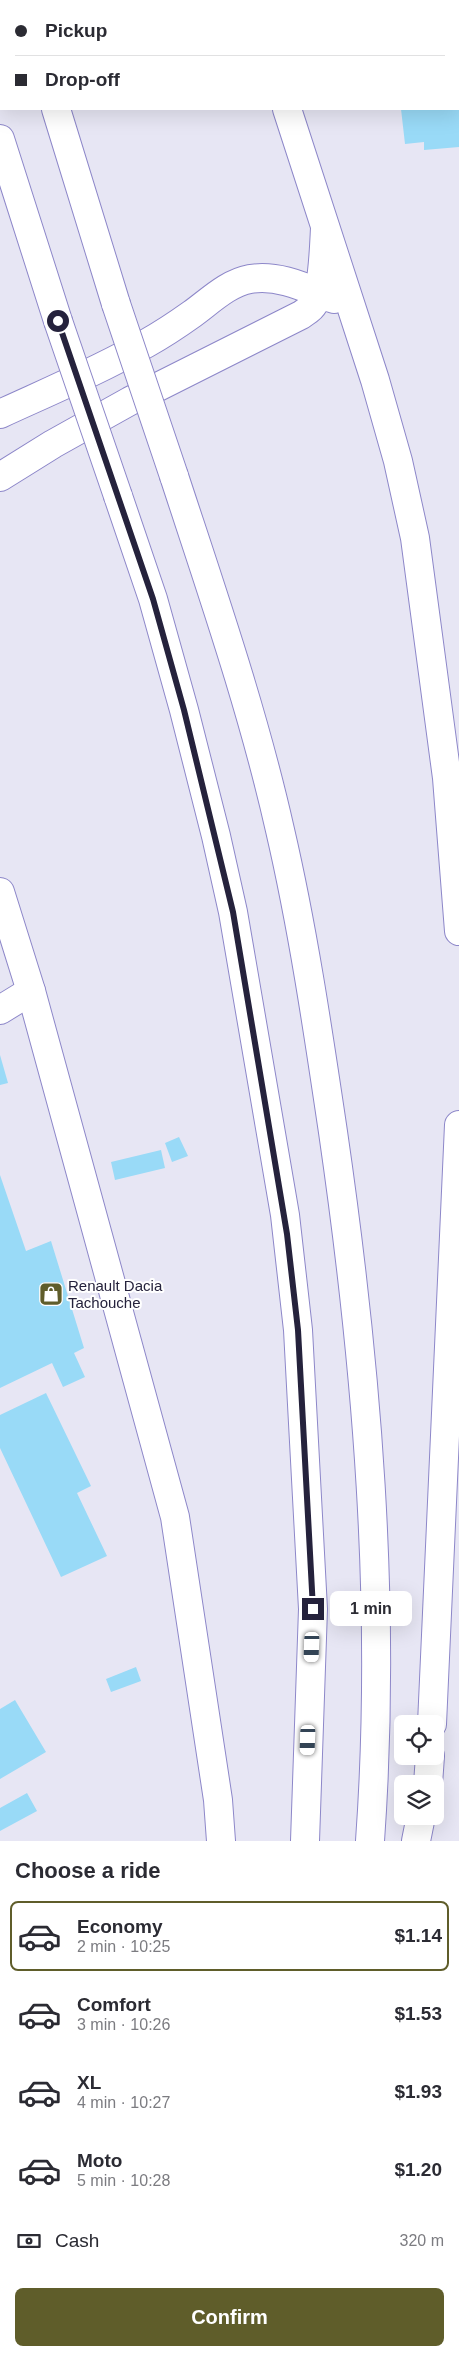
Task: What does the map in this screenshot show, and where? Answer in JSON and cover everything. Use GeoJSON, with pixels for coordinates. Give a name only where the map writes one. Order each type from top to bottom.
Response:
{"type":"FeatureCollection","features":[{"type":"Feature","properties":{"kind":"main road"},"geometry":{"type":"LineString","coordinates":[[56,110],[116,304],[174,476],[246,702],[280,829],[314,1001],[350,1248],[370,1458],[376,1632],[373,1800],[370,1841]]}},
{"type":"Feature","properties":{"kind":"main road"},"geometry":{"type":"LineString","coordinates":[[287,110],[375,380],[398,461],[415,538],[447,778],[459,931]]}},
{"type":"Feature","properties":{"kind":"main road"},"geometry":{"type":"LineString","coordinates":[[0,139],[58,321],[153,599],[184,710],[233,912],[285,1215],[298,1330],[313,1609],[306,1841]]}},
{"type":"Feature","properties":{"kind":"main road"},"geometry":{"type":"LineString","coordinates":[[0,477],[53,444],[130,401],[295,320],[313,305],[318,293],[325,228]]}},
{"type":"Feature","properties":{"kind":"main road"},"geometry":{"type":"LineString","coordinates":[[0,414],[92,372],[141,347],[166,332],[223,291],[240,282],[251,279],[282,280],[352,306]]}},
{"type":"Feature","properties":{"kind":"main road"},"geometry":{"type":"LineString","coordinates":[[0,892],[31,991],[175,1517],[211,1752],[221,1841]]}},
{"type":"Feature","properties":{"kind":"main road"},"geometry":{"type":"LineString","coordinates":[[0,1010],[31,991]]}},
{"type":"Feature","properties":{"kind":"main road"},"geometry":{"type":"LineString","coordinates":[[432,1715],[459,1125]]}},
{"type":"Feature","properties":{"kind":"main road"},"geometry":{"type":"LineString","coordinates":[[416,1841],[419,1825]]}},
{"type":"Feature","properties":{"kind":"building"},"geometry":{"type":"Polygon","coordinates":[[[401,110],[459,110],[459,147],[424,150],[424,142],[405,144],[401,110]]]}},
{"type":"Feature","properties":{"kind":"building"},"geometry":{"type":"Polygon","coordinates":[[[0,1055],[8,1083],[0,1085],[0,1055]]]}},
{"type":"Feature","properties":{"kind":"building"},"geometry":{"type":"Polygon","coordinates":[[[179,1137],[188,1156],[172,1162],[165,1143],[179,1137]]]}},
{"type":"Feature","properties":{"kind":"building"},"geometry":{"type":"Polygon","coordinates":[[[161,1150],[165,1168],[115,1180],[111,1162],[161,1150]]]}},
{"type":"Feature","properties":{"kind":"building"},"geometry":{"type":"Polygon","coordinates":[[[0,1175],[26,1251],[51,1241],[84,1348],[74,1353],[85,1377],[63,1387],[52,1363],[0,1388],[0,1175]]]}},
{"type":"Feature","properties":{"kind":"building"},"geometry":{"type":"Polygon","coordinates":[[[46,1393],[91,1486],[77,1493],[107,1556],[61,1577],[0,1448],[0,1415],[46,1393]]]}},
{"type":"Feature","properties":{"kind":"building"},"geometry":{"type":"Polygon","coordinates":[[[136,1667],[141,1681],[111,1692],[106,1679],[136,1667]]]}},
{"type":"Feature","properties":{"kind":"building"},"geometry":{"type":"Polygon","coordinates":[[[15,1700],[46,1752],[0,1779],[0,1709],[15,1700]]]}},
{"type":"Feature","properties":{"kind":"building"},"geometry":{"type":"Polygon","coordinates":[[[27,1793],[37,1811],[0,1831],[0,1808],[27,1793]]]}},
{"type":"Feature","properties":{"kind":"place","name":"Renault Dacia Tachouche"},"geometry":{"type":"Point","coordinates":[51,1294]}},
{"type":"Feature","properties":{"kind":"route"},"geometry":{"type":"LineString","coordinates":[[58,321],[153,599],[184,710],[233,912],[285,1215],[298,1330],[313,1609]]}}]}
